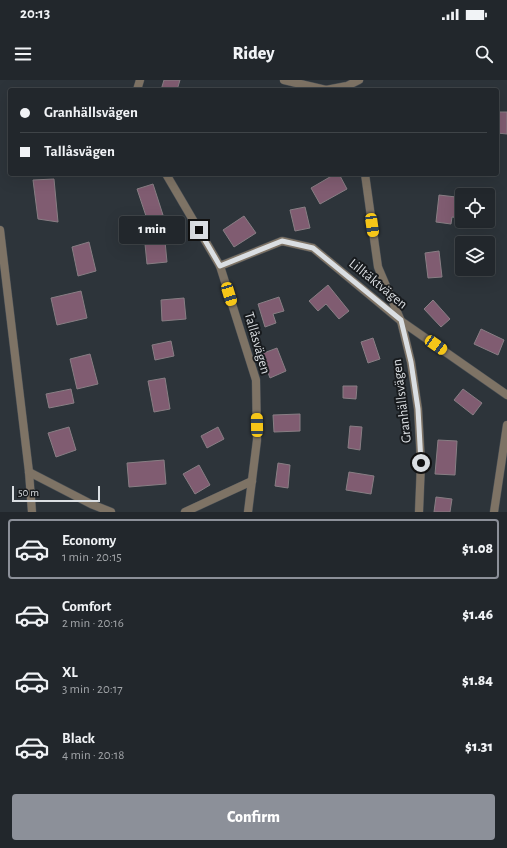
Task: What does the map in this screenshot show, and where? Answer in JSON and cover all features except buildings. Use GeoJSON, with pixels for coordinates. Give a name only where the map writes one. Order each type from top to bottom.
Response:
{"type":"FeatureCollection","features":[{"type":"Feature","properties":{"kind":"street"},"geometry":{"type":"LineString","coordinates":[[284,80],[318,88]]}},
{"type":"Feature","properties":{"kind":"street"},"geometry":{"type":"LineString","coordinates":[[340,80],[348,88],[359,80]]}},
{"type":"Feature","properties":{"kind":"street","name":"Tallåsvägen"},"geometry":{"type":"LineString","coordinates":[[167,176],[220,266],[256,380],[257,440],[248,512]]}},
{"type":"Feature","properties":{"kind":"street","name":"Granhällsvägen"},"geometry":{"type":"LineString","coordinates":[[364,176],[378,266],[401,320],[411,362],[418,409],[421,463],[419,512]]}},
{"type":"Feature","properties":{"kind":"street"},"geometry":{"type":"LineString","coordinates":[[0,230],[30,472],[32,512]]}},
{"type":"Feature","properties":{"kind":"street","name":"Lilltäktvägen"},"geometry":{"type":"LineString","coordinates":[[220,266],[282,241],[313,248],[401,320],[507,395]]}},
{"type":"Feature","properties":{"kind":"street"},"geometry":{"type":"LineString","coordinates":[[494,512],[507,425]]}},
{"type":"Feature","properties":{"kind":"street"},"geometry":{"type":"LineString","coordinates":[[30,472],[91,504],[111,512]]}},
{"type":"Feature","properties":{"kind":"street"},"geometry":{"type":"LineString","coordinates":[[185,512],[252,481]]}},
{"type":"Feature","properties":{"kind":"route"},"geometry":{"type":"LineString","coordinates":[[199,230],[220,266],[282,241],[313,248],[401,320],[411,362],[418,409],[421,463]]}}]}
